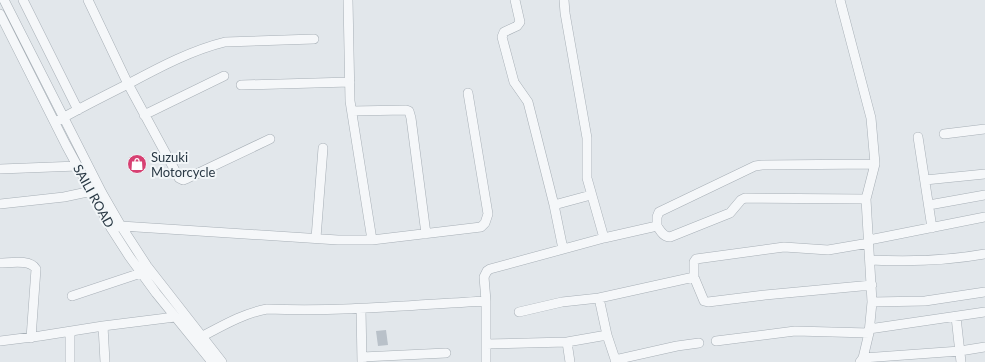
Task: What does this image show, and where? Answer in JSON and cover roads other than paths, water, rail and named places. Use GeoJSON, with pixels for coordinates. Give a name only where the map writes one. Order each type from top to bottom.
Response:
{"type":"FeatureCollection","features":[{"type":"Feature","properties":{"kind":"street"},"geometry":{"type":"LineString","coordinates":[[4,0],[121,226],[147,266],[222,362]]}},
{"type":"Feature","properties":{"kind":"street"},"geometry":{"type":"LineString","coordinates":[[23,0],[78,110]]}},
{"type":"Feature","properties":{"kind":"street"},"geometry":{"type":"LineString","coordinates":[[88,0],[128,84],[179,178],[183,180],[188,178],[270,139]]}},
{"type":"Feature","properties":{"kind":"street"},"geometry":{"type":"LineString","coordinates":[[348,0],[352,112],[372,240]]}},
{"type":"Feature","properties":{"kind":"street"},"geometry":{"type":"LineString","coordinates":[[515,0],[520,22],[518,26],[504,32],[502,37],[514,82],[528,102],[554,205],[563,249]]}},
{"type":"Feature","properties":{"kind":"street"},"geometry":{"type":"LineString","coordinates":[[564,0],[587,138],[587,178],[604,238]]}},
{"type":"Feature","properties":{"kind":"street"},"geometry":{"type":"LineString","coordinates":[[840,0],[871,118],[875,164],[866,198],[872,302],[869,331],[861,360],[960,351],[985,347]]}},
{"type":"Feature","properties":{"kind":"street","name":"SAILI ROAD"},"geometry":{"type":"LineString","coordinates":[[0,14],[55,123],[111,228],[141,272],[212,362]]}},
{"type":"Feature","properties":{"kind":"street"},"geometry":{"type":"LineString","coordinates":[[55,123],[158,69],[214,45],[226,42],[314,39]]}},
{"type":"Feature","properties":{"kind":"street"},"geometry":{"type":"LineString","coordinates":[[144,115],[224,76]]}},
{"type":"Feature","properties":{"kind":"street"},"geometry":{"type":"LineString","coordinates":[[241,85],[350,82]]}},
{"type":"Feature","properties":{"kind":"street"},"geometry":{"type":"LineString","coordinates":[[111,228],[121,226],[372,240],[481,227],[487,220],[488,214],[468,93]]}},
{"type":"Feature","properties":{"kind":"street"},"geometry":{"type":"LineString","coordinates":[[352,112],[409,111],[426,234]]}},
{"type":"Feature","properties":{"kind":"street"},"geometry":{"type":"LineString","coordinates":[[944,134],[985,129]]}},
{"type":"Feature","properties":{"kind":"street"},"geometry":{"type":"LineString","coordinates":[[918,137],[932,228]]}},
{"type":"Feature","properties":{"kind":"street"},"geometry":{"type":"LineString","coordinates":[[316,238],[323,148]]}},
{"type":"Feature","properties":{"kind":"street"},"geometry":{"type":"LineString","coordinates":[[866,198],[745,198],[741,200],[730,213],[670,237],[663,235],[657,226],[657,217],[659,212],[755,166],[875,164]]}},
{"type":"Feature","properties":{"kind":"street"},"geometry":{"type":"LineString","coordinates":[[1,168],[78,166]]}},
{"type":"Feature","properties":{"kind":"street"},"geometry":{"type":"LineString","coordinates":[[925,180],[985,174]]}},
{"type":"Feature","properties":{"kind":"street"},"geometry":{"type":"LineString","coordinates":[[0,204],[64,197],[92,192]]}},
{"type":"Feature","properties":{"kind":"street"},"geometry":{"type":"LineString","coordinates":[[554,205],[591,195]]}},
{"type":"Feature","properties":{"kind":"street"},"geometry":{"type":"LineString","coordinates":[[929,205],[985,196]]}},
{"type":"Feature","properties":{"kind":"street"},"geometry":{"type":"LineString","coordinates":[[872,285],[708,302],[704,301],[694,277],[694,262],[696,259],[784,248],[828,250],[985,217]]}},
{"type":"Feature","properties":{"kind":"street"},"geometry":{"type":"LineString","coordinates":[[486,362],[486,300],[484,277],[487,271],[604,238],[657,226]]}},
{"type":"Feature","properties":{"kind":"street"},"geometry":{"type":"LineString","coordinates":[[870,260],[912,262],[955,259],[985,254]]}},
{"type":"Feature","properties":{"kind":"street"},"geometry":{"type":"LineString","coordinates":[[0,263],[28,263],[36,269],[31,338]]}},
{"type":"Feature","properties":{"kind":"street"},"geometry":{"type":"LineString","coordinates":[[72,296],[141,272]]}},
{"type":"Feature","properties":{"kind":"street"},"geometry":{"type":"LineString","coordinates":[[520,312],[562,302],[599,298],[694,277]]}},
{"type":"Feature","properties":{"kind":"street"},"geometry":{"type":"LineString","coordinates":[[872,302],[925,301],[985,292]]}},
{"type":"Feature","properties":{"kind":"street"},"geometry":{"type":"LineString","coordinates":[[599,298],[615,361],[677,346],[698,343]]}},
{"type":"Feature","properties":{"kind":"street"},"geometry":{"type":"LineString","coordinates":[[201,337],[240,318],[267,308],[316,310],[361,309],[486,300]]}},
{"type":"Feature","properties":{"kind":"street"},"geometry":{"type":"LineString","coordinates":[[361,309],[362,360],[446,353]]}},
{"type":"Feature","properties":{"kind":"street"},"geometry":{"type":"LineString","coordinates":[[716,342],[795,331],[869,331],[985,312]]}},
{"type":"Feature","properties":{"kind":"street"},"geometry":{"type":"LineString","coordinates":[[0,341],[31,338],[103,326],[175,317]]}},
{"type":"Feature","properties":{"kind":"street"},"geometry":{"type":"LineString","coordinates":[[956,317],[961,362]]}},
{"type":"Feature","properties":{"kind":"street"},"geometry":{"type":"LineString","coordinates":[[103,326],[106,362]]}},
{"type":"Feature","properties":{"kind":"street"},"geometry":{"type":"LineString","coordinates":[[70,332],[70,362]]}},
{"type":"Feature","properties":{"kind":"street"},"geometry":{"type":"LineString","coordinates":[[486,344],[567,342],[607,334]]}},
{"type":"Feature","properties":{"kind":"street"},"geometry":{"type":"LineString","coordinates":[[567,342],[570,362]]}},
{"type":"Feature","properties":{"kind":"place","name":"Suzuki Motorcycle"},"geometry":{"type":"Point","coordinates":[137,164]}}]}
